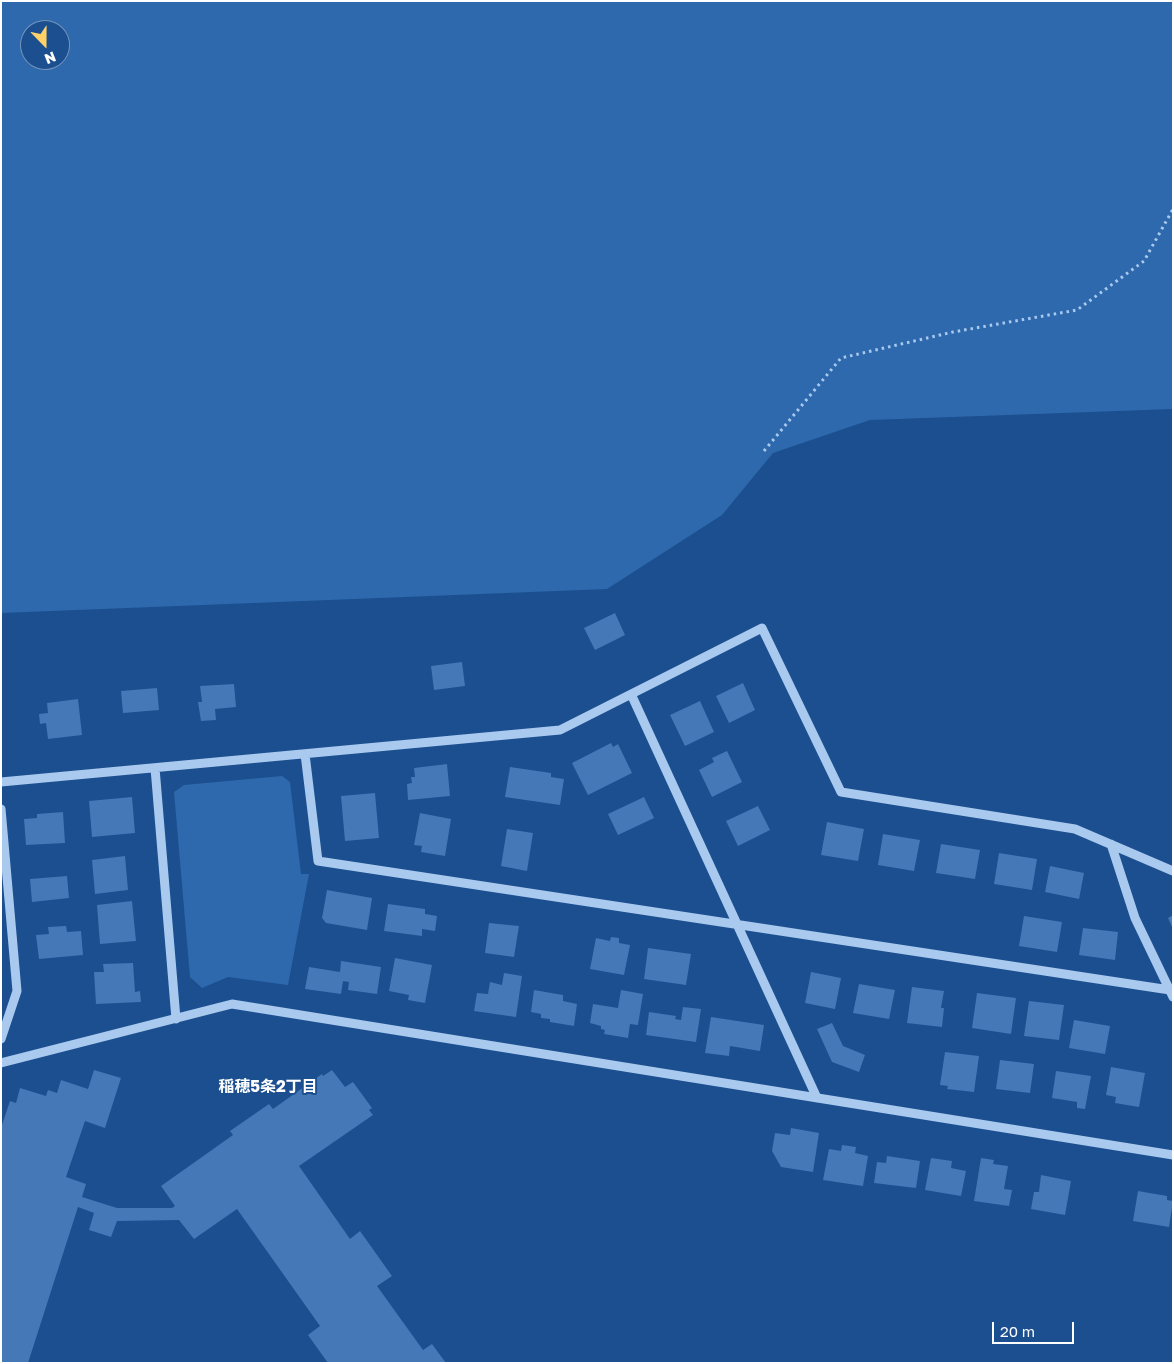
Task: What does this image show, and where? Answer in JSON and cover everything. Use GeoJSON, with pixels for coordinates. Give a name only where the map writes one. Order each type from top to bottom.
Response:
{"type":"FeatureCollection","features":[{"type":"Feature","properties":{"kind":"street"},"geometry":{"type":"LineString","coordinates":[[1,782],[560,730],[762,628],[841,792],[1075,829],[1173,871]]}},
{"type":"Feature","properties":{"kind":"street"},"geometry":{"type":"LineString","coordinates":[[631,694],[817,1098]]}},
{"type":"Feature","properties":{"kind":"street"},"geometry":{"type":"LineString","coordinates":[[305,754],[318,861],[737,924],[1171,993]]}},
{"type":"Feature","properties":{"kind":"street"},"geometry":{"type":"LineString","coordinates":[[155,768],[176,1019]]}},
{"type":"Feature","properties":{"kind":"street"},"geometry":{"type":"LineString","coordinates":[[1,809],[17,990],[1,1039]]}},
{"type":"Feature","properties":{"kind":"street"},"geometry":{"type":"LineString","coordinates":[[1112,844],[1135,918],[1171,993]]}},
{"type":"Feature","properties":{"kind":"street"},"geometry":{"type":"LineString","coordinates":[[1,1064],[232,1004],[1173,1154]]}},
{"type":"Feature","properties":{"kind":"path"},"geometry":{"type":"LineString","coordinates":[[764,451],[841,358],[953,332],[1077,310],[1144,261],[1173,209]]}},
{"type":"Feature","properties":{"kind":"shaded area"},"geometry":{"type":"Polygon","coordinates":[[[1,1],[1173,1],[1173,409],[870,420],[773,453],[722,515],[607,589],[1,613],[1,1]]]}},
{"type":"Feature","properties":{"kind":"shaded area"},"geometry":{"type":"Polygon","coordinates":[[[282,776],[290,782],[301,874],[309,874],[288,985],[228,977],[202,988],[190,977],[174,792],[184,785],[282,776]]]}},
{"type":"Feature","properties":{"kind":"building"},"geometry":{"type":"Polygon","coordinates":[[[615,613],[625,635],[595,650],[584,628],[615,613]]]}},
{"type":"Feature","properties":{"kind":"building"},"geometry":{"type":"Polygon","coordinates":[[[462,662],[465,686],[434,690],[431,666],[462,662]]]}},
{"type":"Feature","properties":{"kind":"building"},"geometry":{"type":"Polygon","coordinates":[[[743,683],[755,710],[729,723],[716,696],[743,683]]]}},
{"type":"Feature","properties":{"kind":"building"},"geometry":{"type":"Polygon","coordinates":[[[234,684],[236,707],[215,709],[216,720],[201,721],[198,702],[202,702],[200,686],[234,684]]]}},
{"type":"Feature","properties":{"kind":"building"},"geometry":{"type":"Polygon","coordinates":[[[157,688],[159,710],[123,713],[121,691],[157,688]]]}},
{"type":"Feature","properties":{"kind":"building"},"geometry":{"type":"Polygon","coordinates":[[[78,699],[82,735],[48,739],[46,723],[40,724],[39,714],[48,713],[47,703],[78,699]]]}},
{"type":"Feature","properties":{"kind":"building"},"geometry":{"type":"Polygon","coordinates":[[[700,701],[714,732],[685,746],[670,715],[700,701]]]}},
{"type":"Feature","properties":{"kind":"building"},"geometry":{"type":"Polygon","coordinates":[[[611,743],[613,747],[618,744],[632,773],[588,795],[572,763],[611,743]]]}},
{"type":"Feature","properties":{"kind":"building"},"geometry":{"type":"Polygon","coordinates":[[[727,751],[742,782],[712,797],[699,770],[714,762],[712,758],[727,751]]]}},
{"type":"Feature","properties":{"kind":"building"},"geometry":{"type":"Polygon","coordinates":[[[447,764],[450,796],[408,800],[407,784],[412,783],[411,777],[415,777],[414,768],[447,764]]]}},
{"type":"Feature","properties":{"kind":"building"},"geometry":{"type":"Polygon","coordinates":[[[510,767],[551,773],[551,777],[564,779],[560,805],[505,797],[510,767]]]}},
{"type":"Feature","properties":{"kind":"building"},"geometry":{"type":"Polygon","coordinates":[[[375,793],[379,838],[345,841],[341,796],[375,793]]]}},
{"type":"Feature","properties":{"kind":"building"},"geometry":{"type":"Polygon","coordinates":[[[132,797],[135,833],[92,837],[89,801],[132,797]]]}},
{"type":"Feature","properties":{"kind":"building"},"geometry":{"type":"Polygon","coordinates":[[[644,797],[654,818],[618,835],[608,814],[644,797]]]}},
{"type":"Feature","properties":{"kind":"building"},"geometry":{"type":"Polygon","coordinates":[[[758,806],[770,830],[738,846],[726,821],[758,806]]]}},
{"type":"Feature","properties":{"kind":"building"},"geometry":{"type":"Polygon","coordinates":[[[63,812],[65,843],[26,845],[24,819],[37,818],[37,814],[63,812]]]}},
{"type":"Feature","properties":{"kind":"building"},"geometry":{"type":"Polygon","coordinates":[[[420,813],[451,819],[445,856],[421,852],[422,846],[414,845],[420,813]]]}},
{"type":"Feature","properties":{"kind":"building"},"geometry":{"type":"Polygon","coordinates":[[[827,822],[864,829],[858,861],[821,855],[827,822]]]}},
{"type":"Feature","properties":{"kind":"building"},"geometry":{"type":"Polygon","coordinates":[[[507,829],[533,833],[527,871],[501,866],[507,829]]]}},
{"type":"Feature","properties":{"kind":"building"},"geometry":{"type":"Polygon","coordinates":[[[883,834],[920,840],[914,871],[878,865],[883,834]]]}},
{"type":"Feature","properties":{"kind":"building"},"geometry":{"type":"Polygon","coordinates":[[[941,844],[980,850],[975,879],[936,873],[941,844]]]}},
{"type":"Feature","properties":{"kind":"building"},"geometry":{"type":"Polygon","coordinates":[[[999,853],[1037,859],[1032,890],[994,884],[999,853]]]}},
{"type":"Feature","properties":{"kind":"building"},"geometry":{"type":"Polygon","coordinates":[[[125,856],[128,890],[95,894],[92,860],[125,856]]]}},
{"type":"Feature","properties":{"kind":"building"},"geometry":{"type":"Polygon","coordinates":[[[1050,866],[1084,873],[1079,899],[1045,892],[1050,866]]]}},
{"type":"Feature","properties":{"kind":"building"},"geometry":{"type":"Polygon","coordinates":[[[67,876],[69,898],[32,902],[30,879],[67,876]]]}},
{"type":"Feature","properties":{"kind":"building"},"geometry":{"type":"Polygon","coordinates":[[[327,890],[372,898],[367,930],[326,923],[322,918],[327,890]]]}},
{"type":"Feature","properties":{"kind":"building"},"geometry":{"type":"Polygon","coordinates":[[[132,901],[136,941],[100,944],[97,905],[132,901]]]}},
{"type":"Feature","properties":{"kind":"building"},"geometry":{"type":"Polygon","coordinates":[[[388,904],[425,909],[425,914],[437,916],[435,931],[422,929],[422,936],[384,931],[388,904]]]}},
{"type":"Feature","properties":{"kind":"building"},"geometry":{"type":"Polygon","coordinates":[[[1173,915],[1173,929],[1168,918],[1173,915]]]}},
{"type":"Feature","properties":{"kind":"building"},"geometry":{"type":"Polygon","coordinates":[[[1024,916],[1062,922],[1057,952],[1019,946],[1024,916]]]}},
{"type":"Feature","properties":{"kind":"building"},"geometry":{"type":"Polygon","coordinates":[[[489,923],[519,926],[514,957],[485,953],[489,923]]]}},
{"type":"Feature","properties":{"kind":"building"},"geometry":{"type":"Polygon","coordinates":[[[66,926],[67,932],[81,931],[83,955],[39,959],[36,935],[49,934],[48,927],[66,926]]]}},
{"type":"Feature","properties":{"kind":"building"},"geometry":{"type":"Polygon","coordinates":[[[1083,928],[1118,932],[1115,960],[1079,955],[1083,928]]]}},
{"type":"Feature","properties":{"kind":"building"},"geometry":{"type":"Polygon","coordinates":[[[611,937],[619,938],[619,943],[630,945],[624,975],[590,969],[596,938],[610,941],[611,937]]]}},
{"type":"Feature","properties":{"kind":"building"},"geometry":{"type":"Polygon","coordinates":[[[648,948],[691,954],[686,985],[644,979],[648,948]]]}},
{"type":"Feature","properties":{"kind":"building"},"geometry":{"type":"Polygon","coordinates":[[[395,958],[432,965],[425,1003],[408,1000],[409,995],[389,991],[395,958]]]}},
{"type":"Feature","properties":{"kind":"building"},"geometry":{"type":"Polygon","coordinates":[[[341,961],[381,967],[377,994],[348,990],[349,982],[343,981],[341,994],[305,989],[309,967],[340,972],[341,961]]]}},
{"type":"Feature","properties":{"kind":"building"},"geometry":{"type":"Polygon","coordinates":[[[133,963],[135,992],[140,991],[141,1002],[96,1004],[94,972],[104,972],[103,964],[133,963]]]}},
{"type":"Feature","properties":{"kind":"building"},"geometry":{"type":"Polygon","coordinates":[[[811,972],[841,978],[835,1009],[805,1003],[811,972]]]}},
{"type":"Feature","properties":{"kind":"building"},"geometry":{"type":"Polygon","coordinates":[[[504,973],[522,976],[516,1017],[474,1011],[477,993],[488,994],[490,982],[502,985],[504,973]]]}},
{"type":"Feature","properties":{"kind":"building"},"geometry":{"type":"Polygon","coordinates":[[[859,984],[895,990],[889,1019],[853,1013],[859,984]]]}},
{"type":"Feature","properties":{"kind":"building"},"geometry":{"type":"Polygon","coordinates":[[[912,987],[944,991],[941,1008],[944,1008],[942,1027],[907,1023],[912,987]]]}},
{"type":"Feature","properties":{"kind":"building"},"geometry":{"type":"Polygon","coordinates":[[[534,990],[563,995],[563,1001],[577,1004],[574,1026],[550,1022],[550,1019],[541,1018],[541,1014],[531,1012],[534,990]]]}},
{"type":"Feature","properties":{"kind":"building"},"geometry":{"type":"Polygon","coordinates":[[[621,990],[643,994],[638,1025],[630,1024],[628,1038],[604,1034],[605,1030],[601,1029],[601,1026],[590,1023],[593,1004],[618,1008],[621,990]]]}},
{"type":"Feature","properties":{"kind":"building"},"geometry":{"type":"Polygon","coordinates":[[[977,993],[1016,998],[1011,1034],[972,1028],[977,993]]]}},
{"type":"Feature","properties":{"kind":"building"},"geometry":{"type":"Polygon","coordinates":[[[1029,1001],[1064,1005],[1059,1040],[1024,1036],[1029,1001]]]}},
{"type":"Feature","properties":{"kind":"building"},"geometry":{"type":"Polygon","coordinates":[[[683,1007],[701,1009],[696,1042],[646,1035],[649,1012],[676,1016],[675,1019],[681,1020],[683,1007]]]}},
{"type":"Feature","properties":{"kind":"building"},"geometry":{"type":"Polygon","coordinates":[[[711,1017],[764,1025],[760,1051],[730,1046],[729,1056],[705,1053],[711,1017]]]}},
{"type":"Feature","properties":{"kind":"building"},"geometry":{"type":"Polygon","coordinates":[[[1074,1020],[1110,1026],[1105,1054],[1069,1048],[1074,1020]]]}},
{"type":"Feature","properties":{"kind":"building"},"geometry":{"type":"Polygon","coordinates":[[[832,1023],[843,1046],[865,1055],[859,1072],[832,1062],[817,1029],[832,1023]]]}},
{"type":"Feature","properties":{"kind":"building"},"geometry":{"type":"Polygon","coordinates":[[[945,1052],[979,1056],[974,1092],[947,1089],[948,1086],[940,1085],[945,1052]]]}},
{"type":"Feature","properties":{"kind":"building"},"geometry":{"type":"Polygon","coordinates":[[[1000,1060],[1034,1064],[1030,1093],[996,1089],[1000,1060]]]}},
{"type":"Feature","properties":{"kind":"building"},"geometry":{"type":"Polygon","coordinates":[[[1111,1067],[1145,1073],[1139,1107],[1115,1103],[1116,1097],[1106,1095],[1111,1067]]]}},
{"type":"Feature","properties":{"kind":"building"},"geometry":{"type":"Polygon","coordinates":[[[94,1070],[121,1078],[105,1128],[85,1121],[66,1177],[86,1184],[82,1197],[117,1208],[172,1208],[175,1206],[161,1186],[233,1135],[230,1131],[269,1104],[273,1109],[322,1074],[323,1076],[332,1070],[345,1087],[353,1082],[372,1108],[369,1110],[373,1115],[299,1166],[350,1239],[360,1231],[392,1276],[377,1286],[423,1350],[432,1344],[446,1363],[328,1363],[308,1335],[320,1326],[237,1209],[194,1239],[179,1220],[117,1221],[111,1237],[89,1230],[94,1213],[78,1207],[28,1363],[1,1363],[1,1128],[10,1101],[16,1103],[20,1088],[46,1096],[48,1090],[57,1093],[61,1080],[88,1089],[94,1070]]]}},
{"type":"Feature","properties":{"kind":"building"},"geometry":{"type":"Polygon","coordinates":[[[1056,1071],[1091,1076],[1085,1109],[1077,1108],[1077,1102],[1052,1098],[1056,1071]]]}},
{"type":"Feature","properties":{"kind":"building"},"geometry":{"type":"Polygon","coordinates":[[[791,1128],[819,1133],[813,1172],[781,1167],[772,1151],[775,1133],[790,1135],[791,1128]]]}},
{"type":"Feature","properties":{"kind":"building"},"geometry":{"type":"Polygon","coordinates":[[[842,1145],[856,1147],[855,1153],[868,1156],[863,1186],[823,1180],[829,1149],[841,1151],[842,1145]]]}},
{"type":"Feature","properties":{"kind":"building"},"geometry":{"type":"Polygon","coordinates":[[[887,1156],[920,1161],[916,1188],[874,1183],[877,1162],[886,1163],[887,1156]]]}},
{"type":"Feature","properties":{"kind":"building"},"geometry":{"type":"Polygon","coordinates":[[[931,1158],[952,1161],[951,1168],[966,1171],[961,1196],[925,1190],[931,1158]]]}},
{"type":"Feature","properties":{"kind":"building"},"geometry":{"type":"Polygon","coordinates":[[[981,1158],[994,1160],[993,1164],[1008,1166],[1004,1189],[1012,1190],[1009,1206],[974,1201],[981,1158]]]}},
{"type":"Feature","properties":{"kind":"building"},"geometry":{"type":"Polygon","coordinates":[[[1041,1175],[1071,1181],[1065,1215],[1031,1209],[1034,1192],[1039,1192],[1041,1175]]]}},
{"type":"Feature","properties":{"kind":"building"},"geometry":{"type":"Polygon","coordinates":[[[1138,1191],[1167,1196],[1167,1200],[1173,1201],[1169,1227],[1133,1221],[1138,1191]]]}},
{"type":"Feature","properties":{"kind":"district","name":"稲穂5条2丁目"},"geometry":{"type":"Point","coordinates":[268,1087]}}]}
